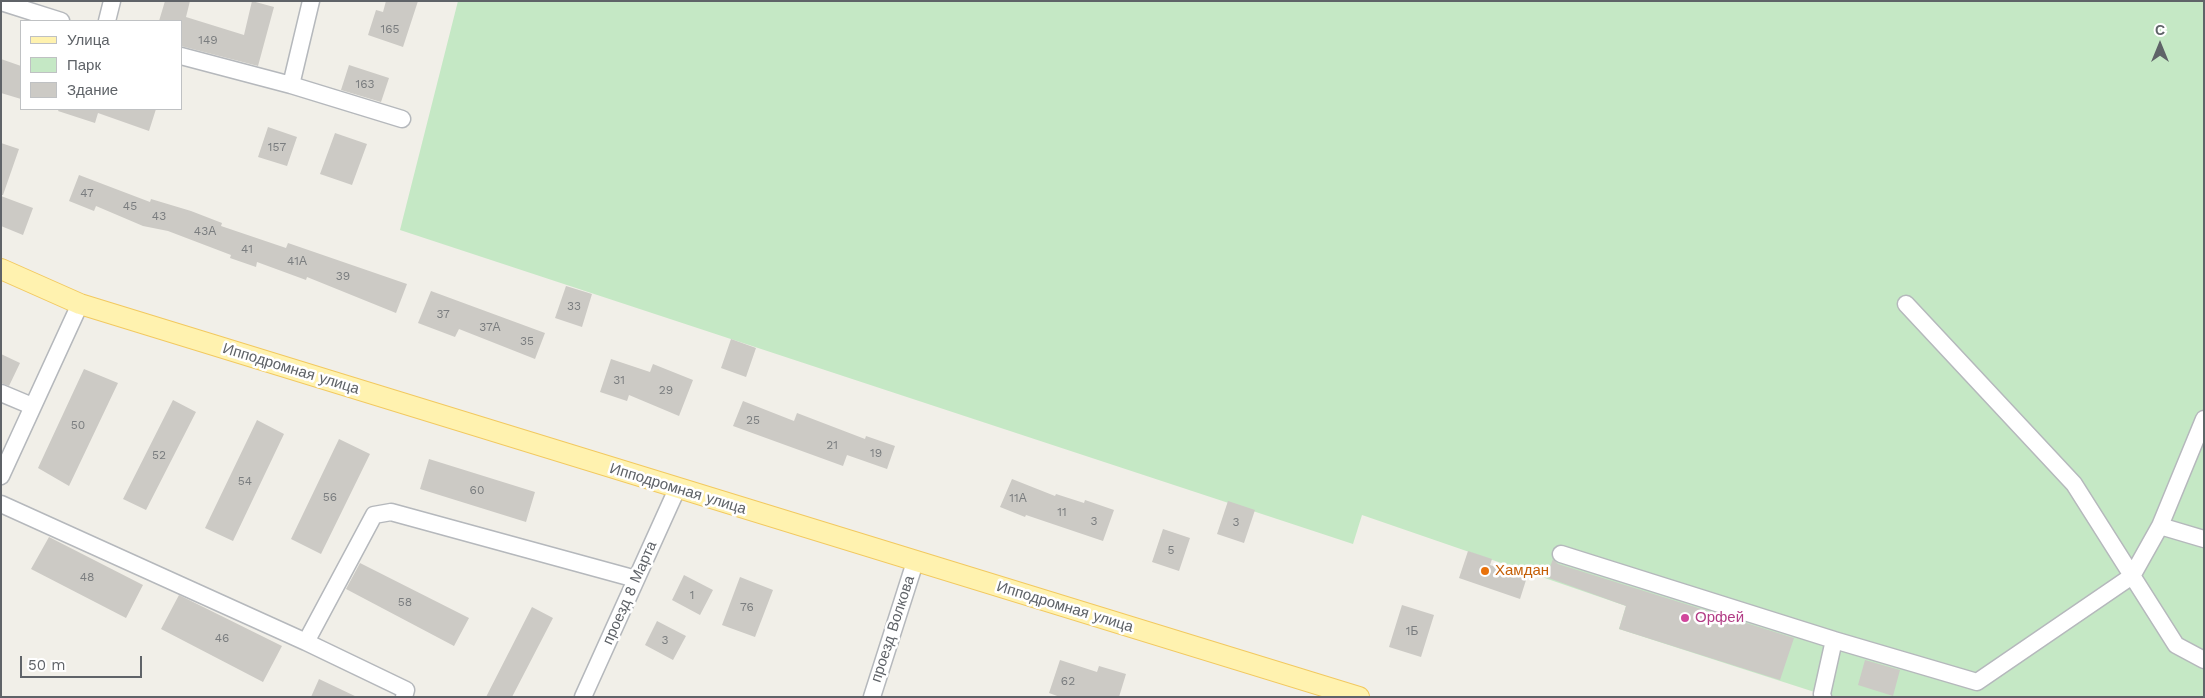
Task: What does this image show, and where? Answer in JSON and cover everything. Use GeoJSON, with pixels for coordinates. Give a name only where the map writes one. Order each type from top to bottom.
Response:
{"type":"FeatureCollection","features":[{"type":"Feature","properties":{"kind":"main road","name":"Ипподромная улица"},"geometry":{"type":"LineString","coordinates":[[1,269],[80,304],[914,562],[1359,697]]}},
{"type":"Feature","properties":{"kind":"street"},"geometry":{"type":"LineString","coordinates":[[107,20],[112,1]]}},
{"type":"Feature","properties":{"kind":"street"},"geometry":{"type":"LineString","coordinates":[[291,85],[311,1]]}},
{"type":"Feature","properties":{"kind":"street"},"geometry":{"type":"LineString","coordinates":[[1,2],[58,20]]}},
{"type":"Feature","properties":{"kind":"street"},"geometry":{"type":"LineString","coordinates":[[182,56],[291,85],[402,119]]}},
{"type":"Feature","properties":{"kind":"street"},"geometry":{"type":"LineString","coordinates":[[1,476],[80,304]]}},
{"type":"Feature","properties":{"kind":"street"},"geometry":{"type":"LineString","coordinates":[[1906,304],[2074,484],[2176,645],[2204,660]]}},
{"type":"Feature","properties":{"kind":"street"},"geometry":{"type":"LineString","coordinates":[[1,393],[32,406]]}},
{"type":"Feature","properties":{"kind":"street"},"geometry":{"type":"LineString","coordinates":[[1561,554],[1834,640],[1977,682],[2132,576],[2160,526],[2204,419]]}},
{"type":"Feature","properties":{"kind":"street","name":"проезд 8 Марта"},"geometry":{"type":"LineString","coordinates":[[583,697],[677,489]]}},
{"type":"Feature","properties":{"kind":"street"},"geometry":{"type":"LineString","coordinates":[[1,504],[306,642],[406,690],[404,697]]}},
{"type":"Feature","properties":{"kind":"street"},"geometry":{"type":"LineString","coordinates":[[306,642],[374,514],[391,512],[636,579]]}},
{"type":"Feature","properties":{"kind":"street"},"geometry":{"type":"LineString","coordinates":[[2160,526],[2204,539]]}},
{"type":"Feature","properties":{"kind":"street","name":"проезд Волкова"},"geometry":{"type":"LineString","coordinates":[[872,697],[914,562]]}},
{"type":"Feature","properties":{"kind":"street"},"geometry":{"type":"LineString","coordinates":[[1823,697],[1822,694],[1834,640]]}},
{"type":"Feature","properties":{"kind":"green space"},"geometry":{"type":"Polygon","coordinates":[[[458,1],[2204,1],[2204,697],[1830,697],[1619,629],[1626,606],[1362,515],[1353,544],[400,230],[458,1]]]}},
{"type":"Feature","properties":{"kind":"building"},"geometry":{"type":"Polygon","coordinates":[[[165,1],[190,1],[186,17],[244,35],[252,1],[274,7],[258,66],[182,46],[182,20],[159,20],[165,1]]]}},
{"type":"Feature","properties":{"kind":"building"},"geometry":{"type":"Polygon","coordinates":[[[386,1],[418,1],[403,47],[368,35],[376,10],[383,12],[386,1]]]}},
{"type":"Feature","properties":{"kind":"building"},"geometry":{"type":"Polygon","coordinates":[[[1,59],[20,66],[20,99],[1,93],[1,59]]]}},
{"type":"Feature","properties":{"kind":"building"},"geometry":{"type":"Polygon","coordinates":[[[349,65],[389,78],[381,102],[341,90],[349,65]]]}},
{"type":"Feature","properties":{"kind":"building"},"geometry":{"type":"Polygon","coordinates":[[[156,110],[149,131],[98,113],[95,123],[58,111],[156,110]]]}},
{"type":"Feature","properties":{"kind":"building"},"geometry":{"type":"Polygon","coordinates":[[[268,127],[297,137],[287,166],[258,157],[268,127]]]}},
{"type":"Feature","properties":{"kind":"building"},"geometry":{"type":"Polygon","coordinates":[[[335,133],[367,144],[352,185],[320,174],[335,133]]]}},
{"type":"Feature","properties":{"kind":"building"},"geometry":{"type":"Polygon","coordinates":[[[1,143],[19,149],[3,195],[1,195],[1,143]]]}},
{"type":"Feature","properties":{"kind":"building"},"geometry":{"type":"Polygon","coordinates":[[[79,175],[150,202],[151,199],[191,211],[222,223],[221,226],[286,248],[288,243],[407,284],[396,313],[307,277],[306,280],[257,262],[256,267],[230,258],[231,255],[168,231],[143,226],[96,206],[94,211],[69,201],[79,175]]]}},
{"type":"Feature","properties":{"kind":"building"},"geometry":{"type":"Polygon","coordinates":[[[1,196],[33,208],[23,235],[1,226],[1,196]]]}},
{"type":"Feature","properties":{"kind":"building"},"geometry":{"type":"Polygon","coordinates":[[[566,286],[592,294],[582,327],[555,318],[566,286]]]}},
{"type":"Feature","properties":{"kind":"building"},"geometry":{"type":"Polygon","coordinates":[[[431,291],[545,333],[535,359],[459,329],[455,337],[418,323],[431,291]]]}},
{"type":"Feature","properties":{"kind":"building"},"geometry":{"type":"Polygon","coordinates":[[[731,339],[756,348],[746,377],[721,368],[731,339]]]}},
{"type":"Feature","properties":{"kind":"building"},"geometry":{"type":"Polygon","coordinates":[[[1,354],[20,363],[9,386],[1,383],[1,354]]]}},
{"type":"Feature","properties":{"kind":"building"},"geometry":{"type":"Polygon","coordinates":[[[611,359],[650,372],[653,364],[693,380],[679,416],[629,395],[627,401],[600,392],[611,359]]]}},
{"type":"Feature","properties":{"kind":"building"},"geometry":{"type":"Polygon","coordinates":[[[84,369],[118,383],[69,486],[38,468],[84,369]]]}},
{"type":"Feature","properties":{"kind":"building"},"geometry":{"type":"Polygon","coordinates":[[[173,400],[196,412],[146,510],[123,499],[173,400]]]}},
{"type":"Feature","properties":{"kind":"building"},"geometry":{"type":"Polygon","coordinates":[[[743,401],[794,421],[797,413],[865,439],[866,436],[895,446],[887,469],[847,455],[843,466],[733,426],[743,401]]]}},
{"type":"Feature","properties":{"kind":"building"},"geometry":{"type":"Polygon","coordinates":[[[257,420],[284,434],[233,541],[205,528],[257,420]]]}},
{"type":"Feature","properties":{"kind":"building"},"geometry":{"type":"Polygon","coordinates":[[[339,439],[370,454],[321,554],[291,539],[339,439]]]}},
{"type":"Feature","properties":{"kind":"building"},"geometry":{"type":"Polygon","coordinates":[[[429,459],[535,492],[526,522],[420,489],[429,459]]]}},
{"type":"Feature","properties":{"kind":"building"},"geometry":{"type":"Polygon","coordinates":[[[1012,479],[1055,496],[1056,494],[1084,503],[1085,500],[1114,510],[1103,541],[1026,515],[1025,517],[1000,507],[1012,479]]]}},
{"type":"Feature","properties":{"kind":"building"},"geometry":{"type":"Polygon","coordinates":[[[1228,501],[1255,510],[1244,543],[1217,534],[1228,501]]]}},
{"type":"Feature","properties":{"kind":"building"},"geometry":{"type":"Polygon","coordinates":[[[1163,529],[1190,538],[1179,571],[1152,562],[1163,529]]]}},
{"type":"Feature","properties":{"kind":"building"},"geometry":{"type":"Polygon","coordinates":[[[49,537],[143,585],[126,618],[31,569],[49,537]]]}},
{"type":"Feature","properties":{"kind":"building","name":"Хамдан"},"geometry":{"type":"Polygon","coordinates":[[[1468,551],[1492,559],[1490,565],[1527,577],[1520,599],[1459,578],[1468,551]]]}},
{"type":"Feature","properties":{"kind":"building","name":"Орфей"},"geometry":{"type":"Polygon","coordinates":[[[1553,559],[1558,564],[1794,638],[1780,680],[1619,629],[1626,606],[1546,577],[1553,559]]]}},
{"type":"Feature","properties":{"kind":"building"},"geometry":{"type":"Polygon","coordinates":[[[360,563],[469,618],[454,646],[346,589],[360,563]]]}},
{"type":"Feature","properties":{"kind":"building"},"geometry":{"type":"Polygon","coordinates":[[[684,575],[713,590],[700,615],[672,600],[684,575]]]}},
{"type":"Feature","properties":{"kind":"building"},"geometry":{"type":"Polygon","coordinates":[[[740,577],[773,590],[755,637],[722,625],[740,577]]]}},
{"type":"Feature","properties":{"kind":"building"},"geometry":{"type":"Polygon","coordinates":[[[179,595],[282,646],[263,682],[161,629],[179,595]]]}},
{"type":"Feature","properties":{"kind":"building"},"geometry":{"type":"Polygon","coordinates":[[[1402,605],[1434,615],[1421,657],[1389,647],[1402,605]]]}},
{"type":"Feature","properties":{"kind":"building"},"geometry":{"type":"Polygon","coordinates":[[[532,607],[553,618],[512,697],[486,697],[532,607]]]}},
{"type":"Feature","properties":{"kind":"building"},"geometry":{"type":"Polygon","coordinates":[[[657,621],[686,636],[673,660],[645,645],[657,621]]]}},
{"type":"Feature","properties":{"kind":"building"},"geometry":{"type":"Polygon","coordinates":[[[1060,660],[1097,672],[1099,666],[1126,674],[1119,697],[1060,697],[1049,693],[1060,660]]]}},
{"type":"Feature","properties":{"kind":"building"},"geometry":{"type":"Polygon","coordinates":[[[1865,660],[1900,670],[1893,696],[1858,685],[1865,660]]]}},
{"type":"Feature","properties":{"kind":"building"},"geometry":{"type":"Polygon","coordinates":[[[319,679],[357,697],[311,697],[319,679]]]}},
{"type":"Feature","properties":{"kind":"place","name":"Хамдан"},"geometry":{"type":"Point","coordinates":[1485,571]}},
{"type":"Feature","properties":{"kind":"place","name":"Орфей"},"geometry":{"type":"Point","coordinates":[1685,618]}}]}
